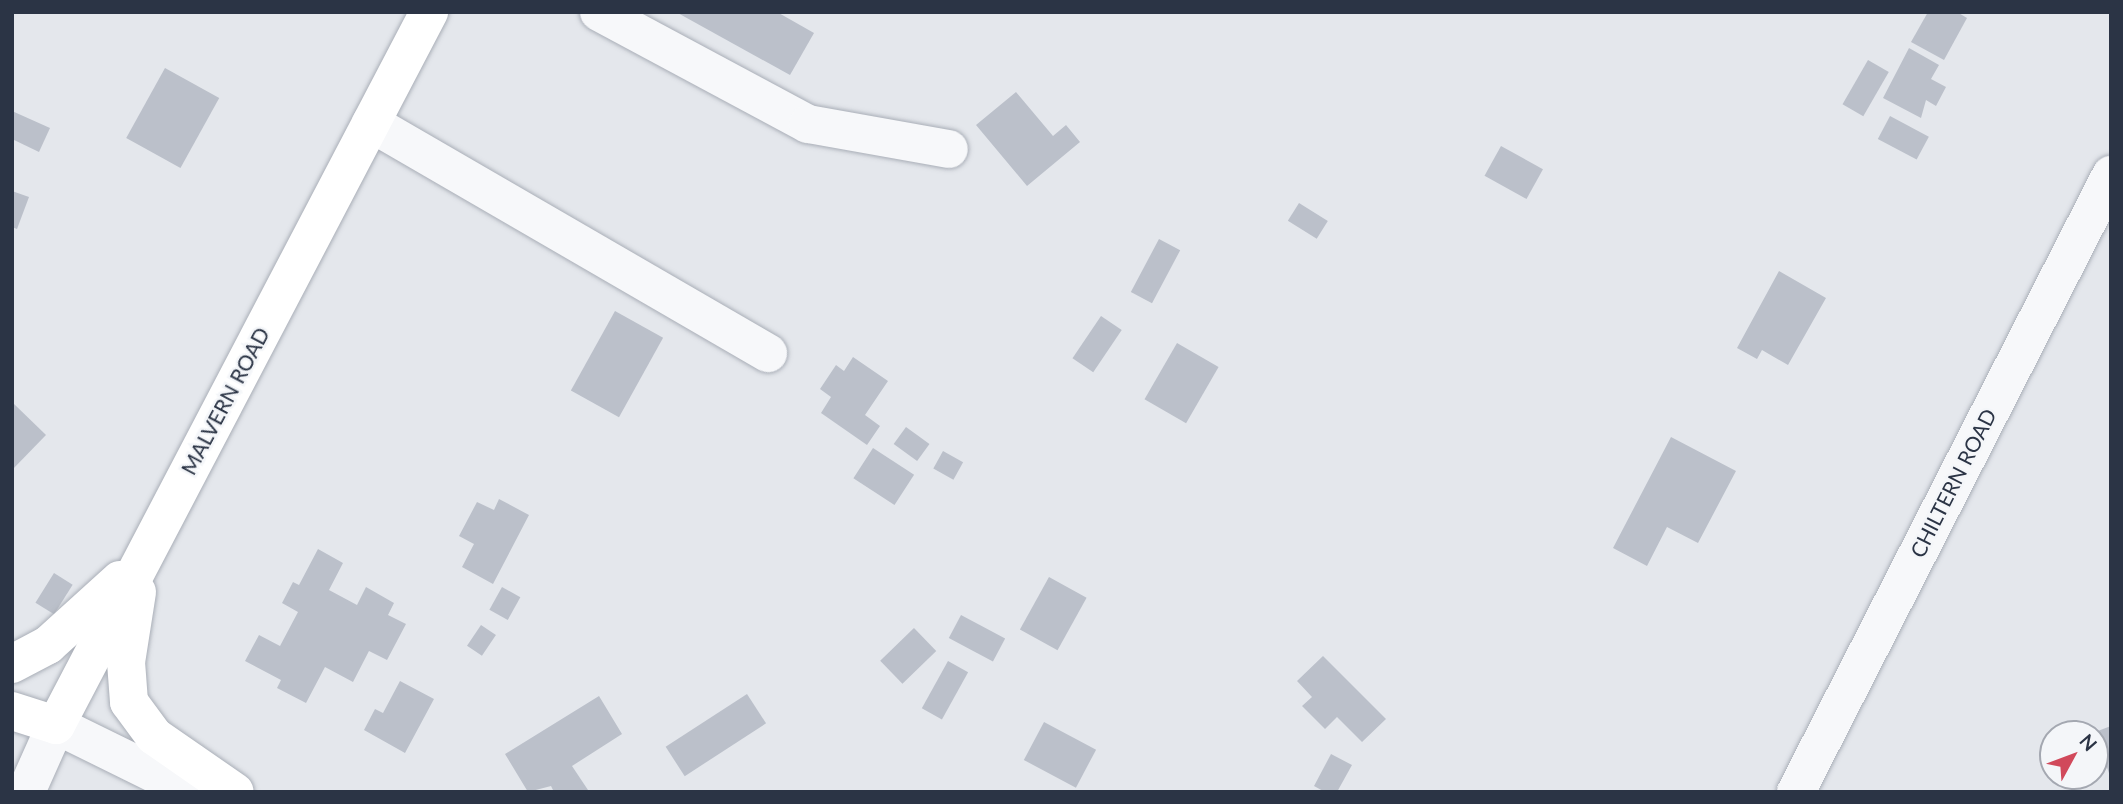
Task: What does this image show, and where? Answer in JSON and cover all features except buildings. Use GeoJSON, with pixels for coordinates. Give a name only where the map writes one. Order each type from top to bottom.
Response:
{"type":"FeatureCollection","features":[{"type":"Feature","properties":{"kind":"main road","name":"MALVERN ROAD"},"geometry":{"type":"LineString","coordinates":[[56,725],[429,12]]}},
{"type":"Feature","properties":{"kind":"main road"},"geometry":{"type":"LineString","coordinates":[[12,664],[48,645],[142,559]]}},
{"type":"Feature","properties":{"kind":"main road"},"geometry":{"type":"LineString","coordinates":[[142,559],[126,662],[129,702],[154,736],[235,792]]}},
{"type":"Feature","properties":{"kind":"main road"},"geometry":{"type":"LineString","coordinates":[[12,711],[56,725]]}},
{"type":"Feature","properties":{"kind":"street"},"geometry":{"type":"LineString","coordinates":[[599,12],[808,124],[949,149]]}},
{"type":"Feature","properties":{"kind":"street"},"geometry":{"type":"LineString","coordinates":[[371,123],[768,353]]}},
{"type":"Feature","properties":{"kind":"street","name":"CHILTERN ROAD"},"geometry":{"type":"LineString","coordinates":[[1796,792],[2111,175]]}},
{"type":"Feature","properties":{"kind":"street"},"geometry":{"type":"LineString","coordinates":[[56,725],[192,792]]}},
{"type":"Feature","properties":{"kind":"street","name":"MALVERN ROAD"},"geometry":{"type":"LineString","coordinates":[[26,792],[56,725]]}}]}
